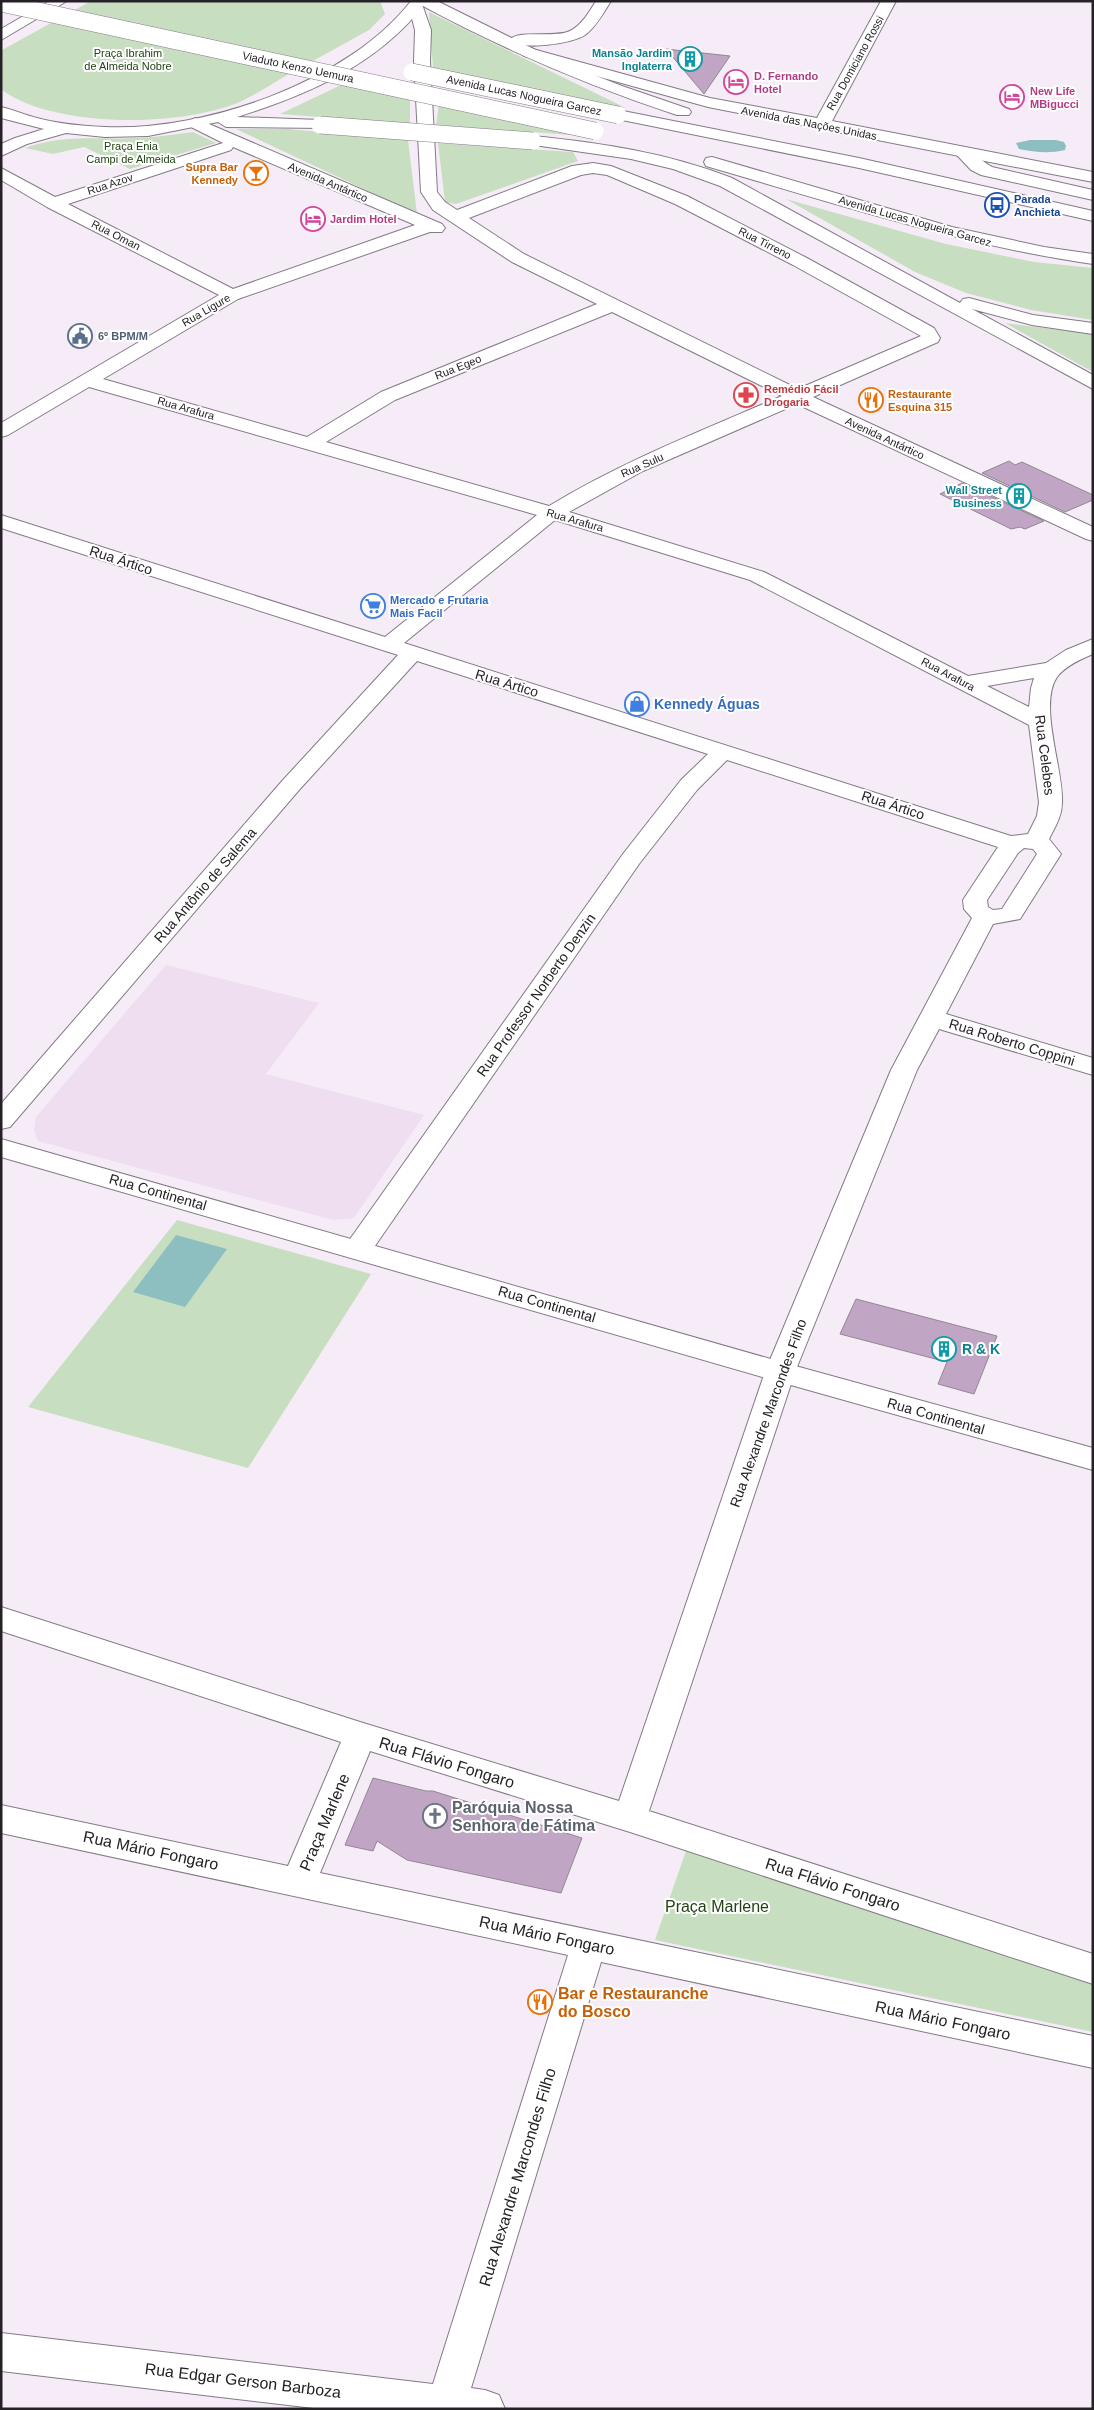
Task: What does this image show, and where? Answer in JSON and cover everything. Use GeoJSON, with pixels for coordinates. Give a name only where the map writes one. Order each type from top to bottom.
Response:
{"type":"FeatureCollection","features":[{"type":"Feature","properties":{"kind":"street"},"geometry":{"type":"LineString","coordinates":[[1,35],[60,1]]}},
{"type":"Feature","properties":{"kind":"street"},"geometry":{"type":"LineString","coordinates":[[499,39],[554,39],[575,34],[581,30],[604,1]]}},
{"type":"Feature","properties":{"kind":"street","name":"Rua Domiciano Rossi"},"geometry":{"type":"LineString","coordinates":[[822,126],[889,1]]}},
{"type":"Feature","properties":{"kind":"street","name":"Viaduto Kenzo Uemura"},"geometry":{"type":"LineString","coordinates":[[1,3],[595,130]]}},
{"type":"Feature","properties":{"kind":"street"},"geometry":{"type":"LineString","coordinates":[[1,112],[68,128],[138,132],[195,123],[262,103],[319,80],[365,55],[386,39],[404,23],[420,3]]}},
{"type":"Feature","properties":{"kind":"street","name":"Avenida das Nações Unidas"},"geometry":{"type":"LineString","coordinates":[[420,3],[529,53],[640,99],[859,163]]}},
{"type":"Feature","properties":{"kind":"street","name":"Avenida Antártico"},"geometry":{"type":"LineString","coordinates":[[420,3],[423,30],[422,61],[429,192],[439,206],[518,258],[612,306],[798,397],[1093,535]]}},
{"type":"Feature","properties":{"kind":"street","name":"Avenida das Nações Unidas"},"geometry":{"type":"LineString","coordinates":[[529,53],[676,95],[822,126],[1093,177]]}},
{"type":"Feature","properties":{"kind":"street"},"geometry":{"type":"LineString","coordinates":[[335,56],[374,64]]}},
{"type":"Feature","properties":{"kind":"street","name":"Avenida Lucas Nogueira Garcez"},"geometry":{"type":"LineString","coordinates":[[394,68],[859,163],[975,191],[1093,216]]}},
{"type":"Feature","properties":{"kind":"street"},"geometry":{"type":"LineString","coordinates":[[195,123],[320,125],[533,141],[643,154],[702,171],[726,182],[1093,383]]}},
{"type":"Feature","properties":{"kind":"street","name":"Avenida Antártico"},"geometry":{"type":"LineString","coordinates":[[195,123],[429,226],[518,258]]}},
{"type":"Feature","properties":{"kind":"street"},"geometry":{"type":"LineString","coordinates":[[1,150],[22,141],[68,128]]}},
{"type":"Feature","properties":{"kind":"street","name":"Avenida Lucas Nogueira Garcez"},"geometry":{"type":"LineString","coordinates":[[595,130],[738,169],[943,231],[1013,248],[1093,259]]}},
{"type":"Feature","properties":{"kind":"street","name":"Rua Azov"},"geometry":{"type":"LineString","coordinates":[[54,203],[225,148]]}},
{"type":"Feature","properties":{"kind":"street"},"geometry":{"type":"LineString","coordinates":[[962,152],[977,166],[987,171],[1093,194]]}},
{"type":"Feature","properties":{"kind":"street","name":"Rua Tirreno"},"geometry":{"type":"LineString","coordinates":[[455,217],[585,168],[611,171],[681,200],[928,332],[931,334],[928,341]]}},
{"type":"Feature","properties":{"kind":"street","name":"Rua Oman"},"geometry":{"type":"LineString","coordinates":[[1,173],[54,203],[232,295]]}},
{"type":"Feature","properties":{"kind":"street","name":"Avenida Lucas Nogueira Garcez"},"geometry":{"type":"LineString","coordinates":[[975,191],[1093,210]]}},
{"type":"Feature","properties":{"kind":"street","name":"Rua Ligure"},"geometry":{"type":"LineString","coordinates":[[1,432],[232,295],[429,226]]}},
{"type":"Feature","properties":{"kind":"street"},"geometry":{"type":"LineString","coordinates":[[913,285],[1010,315],[1060,326],[1093,330]]}},
{"type":"Feature","properties":{"kind":"street","name":"Rua Egeo"},"geometry":{"type":"LineString","coordinates":[[311,443],[388,396],[612,306]]}},
{"type":"Feature","properties":{"kind":"street","name":"Rua Sulu"},"geometry":{"type":"LineString","coordinates":[[388,645],[552,513],[588,490],[636,467],[928,341]]}},
{"type":"Feature","properties":{"kind":"street","name":"Rua Arafura"},"geometry":{"type":"LineString","coordinates":[[86,380],[552,513],[756,576],[1040,722]]}},
{"type":"Feature","properties":{"kind":"street","name":"Rua Ártico"},"geometry":{"type":"LineString","coordinates":[[1,521],[412,653],[1025,843]]}},
{"type":"Feature","properties":{"kind":"street"},"geometry":{"type":"LineString","coordinates":[[966,683],[1052,669],[1093,645]]}},
{"type":"Feature","properties":{"kind":"street","name":"Rua Antônio de Salema"},"geometry":{"type":"LineString","coordinates":[[1,1121],[291,785],[412,653]]}},
{"type":"Feature","properties":{"kind":"street","name":"Rua Celebes"},"geometry":{"type":"LineString","coordinates":[[986,917],[976,909],[975,900],[1049,816],[1051,802],[1040,722],[1040,698],[1045,678],[1052,669]]}},
{"type":"Feature","properties":{"kind":"street","name":"Rua Professor Norberto Denzin"},"geometry":{"type":"LineString","coordinates":[[358,1249],[631,859],[689,784],[724,751]]}},
{"type":"Feature","properties":{"kind":"street"},"geometry":{"type":"LineString","coordinates":[[931,1018],[986,917],[1004,917],[1015,910],[1049,854],[1044,845],[1025,843]]}},
{"type":"Feature","properties":{"kind":"street","name":"Rua Roberto Coppini"},"geometry":{"type":"LineString","coordinates":[[931,1018],[1093,1066]]}},
{"type":"Feature","properties":{"kind":"street","name":"Rua Alexandre Marcondes Filho"},"geometry":{"type":"LineString","coordinates":[[630,1818],[780,1372],[904,1070],[931,1018]]}},
{"type":"Feature","properties":{"kind":"street","name":"Rua Continental"},"geometry":{"type":"LineString","coordinates":[[1,1148],[358,1249],[780,1372],[1093,1459]]}},
{"type":"Feature","properties":{"kind":"street","name":"Rua Flávio Fongaro"},"geometry":{"type":"LineString","coordinates":[[1,1619],[360,1735],[630,1818],[1093,1969]]}},
{"type":"Feature","properties":{"kind":"street","name":"Praça Marlene"},"geometry":{"type":"LineString","coordinates":[[299,1881],[360,1735]]}},
{"type":"Feature","properties":{"kind":"street","name":"Rua Mário Fongaro"},"geometry":{"type":"LineString","coordinates":[[1,1819],[299,1881],[1093,2052]]}},
{"type":"Feature","properties":{"kind":"street","name":"Rua Alexandre Marcondes Filho"},"geometry":{"type":"LineString","coordinates":[[446,2406],[589,1944]]}},
{"type":"Feature","properties":{"kind":"street","name":"Rua Edgar Gerson Barboza"},"geometry":{"type":"LineString","coordinates":[[1,2352],[446,2406],[485,2409]]}},
{"type":"Feature","properties":{"kind":"shaded area"},"geometry":{"type":"Polygon","coordinates":[[[1030,140],[1056,140],[1064,142],[1066,146],[1065,150],[1042,152],[1019,149],[1016,143],[1030,140]]]}},
{"type":"Feature","properties":{"kind":"shaded area"},"geometry":{"type":"Polygon","coordinates":[[[166,965],[319,1003],[266,1074],[424,1115],[354,1218],[333,1220],[38,1141],[34,1131],[36,1117],[166,965]]]}},
{"type":"Feature","properties":{"kind":"shaded area"},"geometry":{"type":"Polygon","coordinates":[[[176,1235],[227,1249],[185,1307],[133,1292],[176,1235]]]}},
{"type":"Feature","properties":{"kind":"green space","name":"Praça Ibrahim de Almeida Nobre"},"geometry":{"type":"Polygon","coordinates":[[[91,1],[380,1],[385,14],[369,30],[242,101],[217,110],[187,116],[120,120],[86,117],[54,112],[25,103],[2,90],[2,50],[91,1]]]}},
{"type":"Feature","properties":{"kind":"green space"},"geometry":{"type":"Polygon","coordinates":[[[429,12],[626,108],[433,68],[429,12]]]}},
{"type":"Feature","properties":{"kind":"green space"},"geometry":{"type":"Polygon","coordinates":[[[341,85],[410,99],[410,124],[280,114],[341,85]]]}},
{"type":"Feature","properties":{"kind":"green space"},"geometry":{"type":"Polygon","coordinates":[[[439,104],[584,136],[436,125],[439,104]]]}},
{"type":"Feature","properties":{"kind":"green space"},"geometry":{"type":"Polygon","coordinates":[[[236,129],[288,129],[408,140],[417,214],[236,129]]]}},
{"type":"Feature","properties":{"kind":"green space","name":"Praça Enia Campi de Almeida"},"geometry":{"type":"Polygon","coordinates":[[[193,132],[216,143],[130,169],[84,147],[53,154],[25,148],[68,139],[140,138],[193,132]]]}},
{"type":"Feature","properties":{"kind":"green space"},"geometry":{"type":"Polygon","coordinates":[[[438,143],[573,152],[578,161],[456,204],[445,202],[438,143]]]}},
{"type":"Feature","properties":{"kind":"green space"},"geometry":{"type":"Polygon","coordinates":[[[786,199],[946,244],[1034,262],[1093,268],[1093,320],[1031,310],[966,293],[915,272],[786,199]]]}},
{"type":"Feature","properties":{"kind":"green space"},"geometry":{"type":"Polygon","coordinates":[[[1005,323],[1093,334],[1093,372],[1005,323]]]}},
{"type":"Feature","properties":{"kind":"green space"},"geometry":{"type":"Polygon","coordinates":[[[177,1220],[371,1274],[248,1468],[28,1407],[177,1220]]]}},
{"type":"Feature","properties":{"kind":"green space","name":"Praça Marlene"},"geometry":{"type":"Polygon","coordinates":[[[687,1848],[1093,1984],[1093,2032],[655,1940],[687,1848]]]}},
{"type":"Feature","properties":{"kind":"building","name":"Mansão Jardim Inglaterra"},"geometry":{"type":"Polygon","coordinates":[[[666,49],[730,56],[704,94],[666,49]]]}},
{"type":"Feature","properties":{"kind":"building"},"geometry":{"type":"Polygon","coordinates":[[[1009,461],[1015,465],[1022,462],[1093,495],[1093,500],[1065,512],[982,473],[1009,461]]]}},
{"type":"Feature","properties":{"kind":"building"},"geometry":{"type":"Polygon","coordinates":[[[962,483],[1044,521],[1025,529],[1020,527],[1011,529],[940,494],[962,483]]]}},
{"type":"Feature","properties":{"kind":"building","name":"R & K"},"geometry":{"type":"Polygon","coordinates":[[[856,1299],[997,1336],[974,1394],[938,1384],[947,1362],[840,1334],[856,1299]]]}},
{"type":"Feature","properties":{"kind":"building","name":"Paróquia Nossa Senhora de Fátima"},"geometry":{"type":"Polygon","coordinates":[[[373,1778],[433,1791],[582,1838],[561,1893],[407,1860],[377,1841],[373,1851],[345,1845],[373,1778]]]}},
{"type":"Feature","properties":{"kind":"place","name":"Mansão Jardim Inglaterra"},"geometry":{"type":"Point","coordinates":[690,59]}},
{"type":"Feature","properties":{"kind":"place","name":"D. Fernando Hotel"},"geometry":{"type":"Point","coordinates":[736,82]}},
{"type":"Feature","properties":{"kind":"place","name":"New Life MBigucci"},"geometry":{"type":"Point","coordinates":[1012,97]}},
{"type":"Feature","properties":{"kind":"place","name":"Supra Bar Kennedy"},"geometry":{"type":"Point","coordinates":[256,173]}},
{"type":"Feature","properties":{"kind":"place","name":"Parada Anchieta"},"geometry":{"type":"Point","coordinates":[997,205]}},
{"type":"Feature","properties":{"kind":"place","name":"Jardim Hotel"},"geometry":{"type":"Point","coordinates":[313,219]}},
{"type":"Feature","properties":{"kind":"place","name":"6º BPM/M"},"geometry":{"type":"Point","coordinates":[80,336]}},
{"type":"Feature","properties":{"kind":"place","name":"Remédio Fácil Drogaria"},"geometry":{"type":"Point","coordinates":[746,395]}},
{"type":"Feature","properties":{"kind":"place","name":"Restaurante Esquina 315"},"geometry":{"type":"Point","coordinates":[871,400]}},
{"type":"Feature","properties":{"kind":"place","name":"Wall Street Business"},"geometry":{"type":"Point","coordinates":[1019,496]}},
{"type":"Feature","properties":{"kind":"place","name":"Mercado e Frutaria Mais Facil"},"geometry":{"type":"Point","coordinates":[373,606]}},
{"type":"Feature","properties":{"kind":"place","name":"Kennedy Águas"},"geometry":{"type":"Point","coordinates":[637,704]}},
{"type":"Feature","properties":{"kind":"place","name":"R & K"},"geometry":{"type":"Point","coordinates":[944,1349]}},
{"type":"Feature","properties":{"kind":"place","name":"Paróquia Nossa Senhora de Fátima"},"geometry":{"type":"Point","coordinates":[435,1816]}},
{"type":"Feature","properties":{"kind":"place","name":"Bar e Restauranche do Bosco"},"geometry":{"type":"Point","coordinates":[540,2002]}}]}
